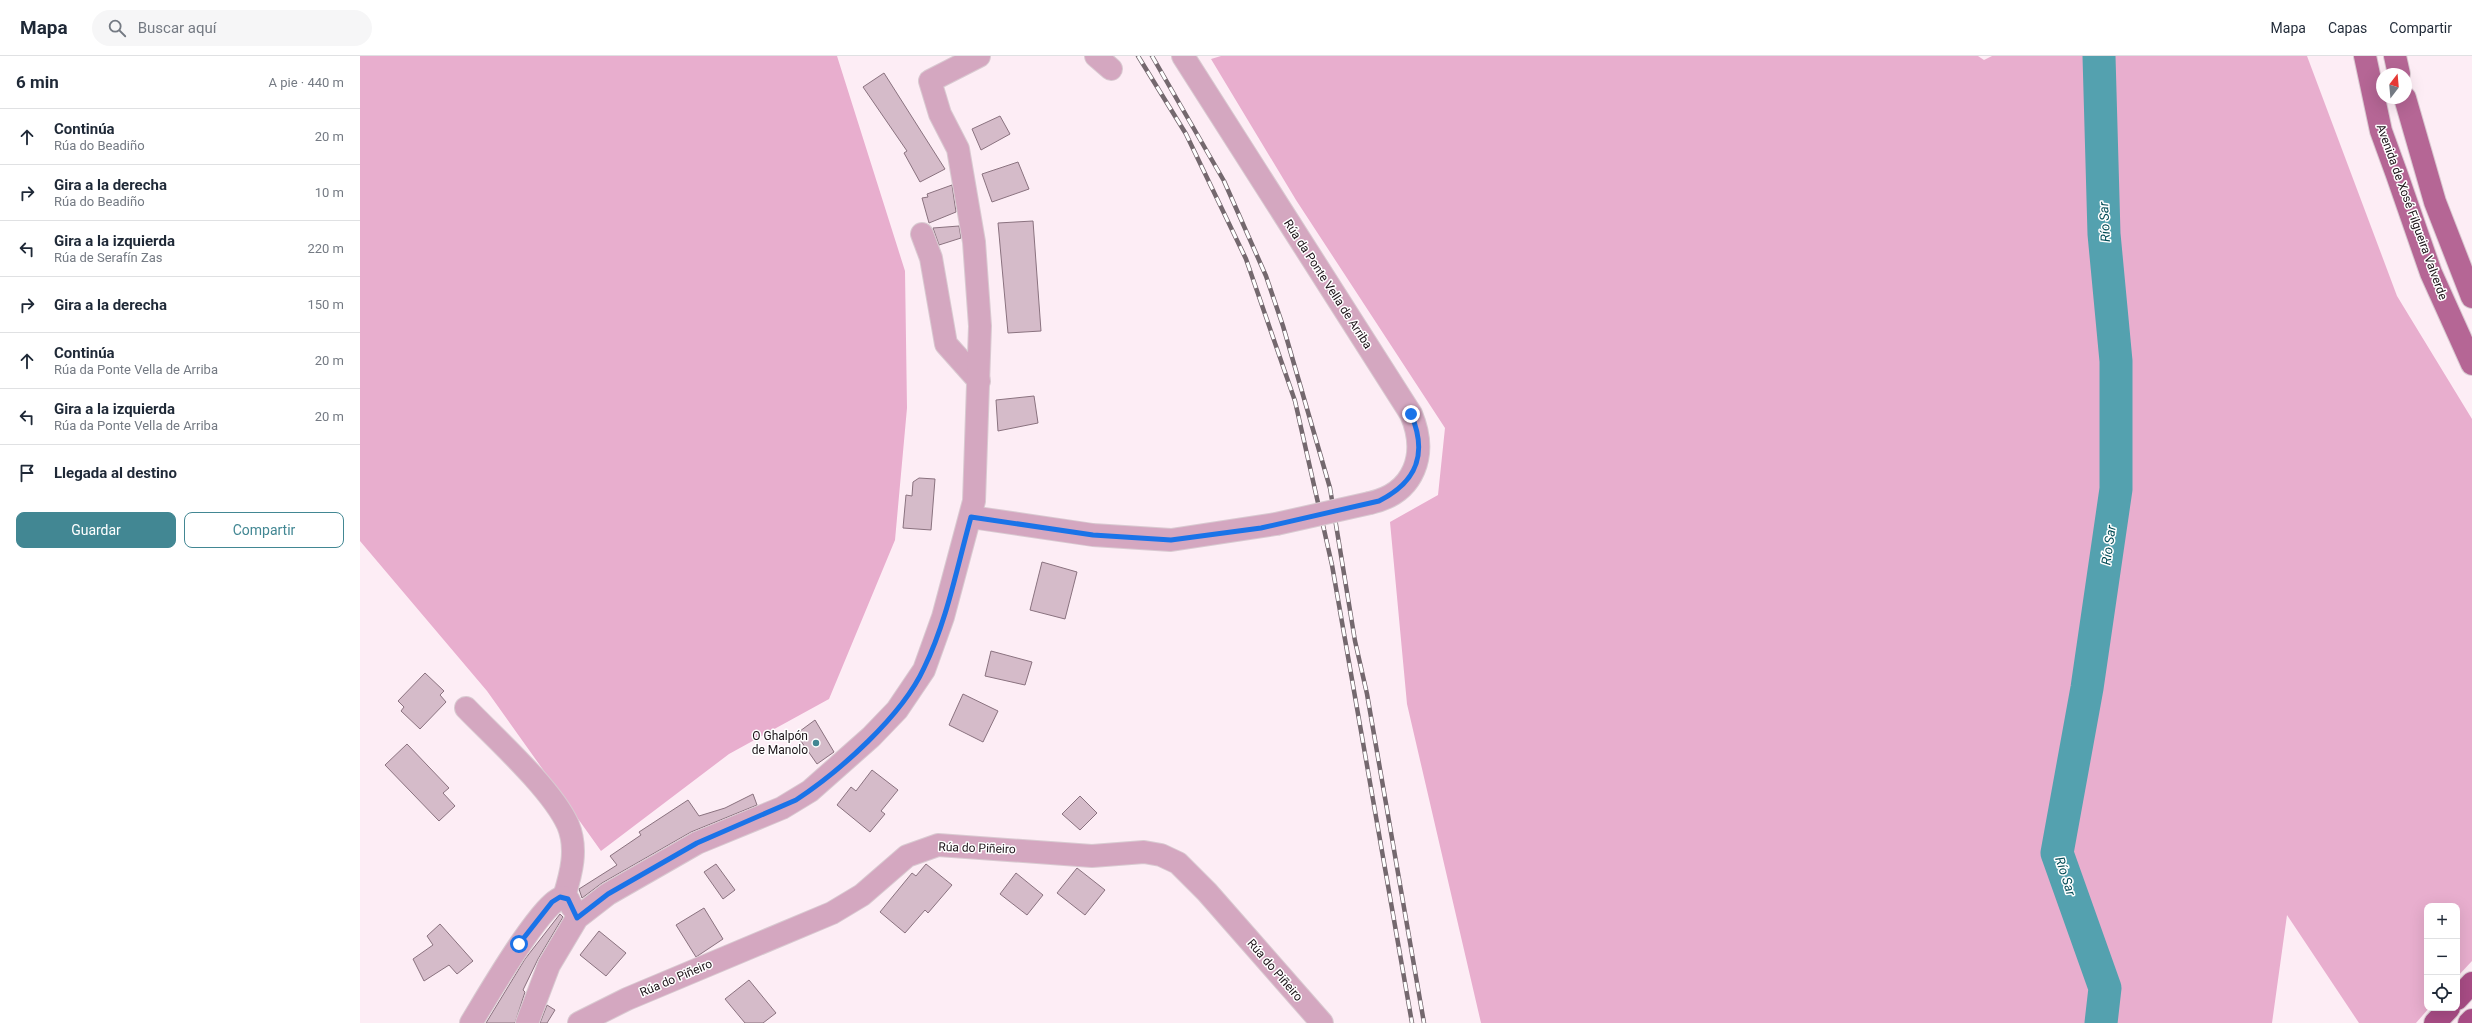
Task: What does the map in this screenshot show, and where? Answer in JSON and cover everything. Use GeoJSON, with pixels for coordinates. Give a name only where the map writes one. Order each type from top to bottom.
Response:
{"type":"FeatureCollection","features":[{"type":"Feature","properties":{"kind":"highway"},"geometry":{"type":"LineString","coordinates":[[2460,996],[2472,983]]}},
{"type":"Feature","properties":{"kind":"highway"},"geometry":{"type":"LineString","coordinates":[[2435,1023],[2446,1011]]}},
{"type":"Feature","properties":{"kind":"highway"},"geometry":{"type":"LineString","coordinates":[[2469,1023],[2472,1020]]}},
{"type":"Feature","properties":{"kind":"main road"},"geometry":{"type":"LineString","coordinates":[[2354,56],[2381,131]]}},
{"type":"Feature","properties":{"kind":"main road","name":"Avenida de Xosé Filgueira Valverde"},"geometry":{"type":"LineString","coordinates":[[2365,56],[2381,131],[2431,273],[2472,364]]}},
{"type":"Feature","properties":{"kind":"main road"},"geometry":{"type":"LineString","coordinates":[[2395,56],[2398,68]]}},
{"type":"Feature","properties":{"kind":"main road"},"geometry":{"type":"LineString","coordinates":[[2404,56],[2405,68]]}},
{"type":"Feature","properties":{"kind":"main road","name":"Avenida de Xosé Filgueira Valverde"},"geometry":{"type":"LineString","coordinates":[[2406,104],[2434,202],[2472,297]]}},
{"type":"Feature","properties":{"kind":"street"},"geometry":{"type":"LineString","coordinates":[[526,1023],[549,965],[577,918],[608,894],[697,843],[796,800],[846,760],[893,715],[924,670],[934,647],[971,517],[975,486],[980,326],[974,242],[958,149],[940,114],[930,81],[979,56]]}},
{"type":"Feature","properties":{"kind":"street","name":"Rúa da Ponte Vella de Arriba"},"geometry":{"type":"LineString","coordinates":[[971,517],[1093,535],[1171,540],[1276,524],[1370,503],[1395,493],[1414,470],[1419,455],[1417,430],[1411,414],[1183,56]]}},
{"type":"Feature","properties":{"kind":"street"},"geometry":{"type":"LineString","coordinates":[[922,234],[931,258],[946,344],[979,381]]}},
{"type":"Feature","properties":{"kind":"street"},"geometry":{"type":"LineString","coordinates":[[466,708],[544,790],[568,826],[573,861],[564,897]]}},
{"type":"Feature","properties":{"kind":"street","name":"Rúa do Piñeiro"},"geometry":{"type":"LineString","coordinates":[[579,1023],[627,999],[832,913],[862,895],[907,856],[938,845],[1092,856],[1144,852],[1161,854],[1178,863],[1207,892],[1322,1023]]}},
{"type":"Feature","properties":{"kind":"street"},"geometry":{"type":"LineString","coordinates":[[564,897],[568,899],[577,918]]}},
{"type":"Feature","properties":{"kind":"street"},"geometry":{"type":"LineString","coordinates":[[471,1023],[519,944],[552,902],[564,897]]}},
{"type":"Feature","properties":{"kind":"shaded area"},"geometry":{"type":"Polygon","coordinates":[[[360,56],[837,56],[905,271],[907,408],[895,540],[829,699],[729,754],[601,851],[487,691],[360,541],[360,56]]]}},
{"type":"Feature","properties":{"kind":"shaded area"},"geometry":{"type":"Polygon","coordinates":[[[1221,56],[1978,56],[1984,60],[1992,56],[2307,56],[2397,296],[2472,419],[2472,961],[2460,974],[2460,903],[2424,903],[2424,1011],[2426,1011],[2416,1023],[2359,1023],[2287,915],[2272,1023],[1481,1023],[1407,704],[1390,522],[1438,495],[1445,428],[1296,200],[1211,59],[1221,56]]]}},
{"type":"Feature","properties":{"kind":"building"},"geometry":{"type":"Polygon","coordinates":[[[884,73],[945,169],[920,182],[904,153],[907,151],[863,87],[884,73]]]}},
{"type":"Feature","properties":{"kind":"building"},"geometry":{"type":"Polygon","coordinates":[[[1000,116],[1010,134],[981,150],[972,129],[1000,116]]]}},
{"type":"Feature","properties":{"kind":"building"},"geometry":{"type":"Polygon","coordinates":[[[1018,162],[1029,189],[992,202],[982,174],[1018,162]]]}},
{"type":"Feature","properties":{"kind":"building"},"geometry":{"type":"Polygon","coordinates":[[[952,185],[956,212],[929,223],[922,198],[928,197],[927,194],[952,185]]]}},
{"type":"Feature","properties":{"kind":"building"},"geometry":{"type":"Polygon","coordinates":[[[1033,221],[1041,331],[1008,333],[998,223],[1033,221]]]}},
{"type":"Feature","properties":{"kind":"building"},"geometry":{"type":"Polygon","coordinates":[[[959,226],[961,238],[939,245],[933,228],[959,226]]]}},
{"type":"Feature","properties":{"kind":"building"},"geometry":{"type":"Polygon","coordinates":[[[1034,396],[1038,423],[998,431],[996,400],[1034,396]]]}},
{"type":"Feature","properties":{"kind":"building"},"geometry":{"type":"Polygon","coordinates":[[[919,478],[935,479],[931,530],[903,528],[906,495],[912,496],[913,482],[919,478]]]}},
{"type":"Feature","properties":{"kind":"building"},"geometry":{"type":"Polygon","coordinates":[[[1042,562],[1077,572],[1065,619],[1030,610],[1042,562]]]}},
{"type":"Feature","properties":{"kind":"building"},"geometry":{"type":"Polygon","coordinates":[[[991,651],[1032,662],[1025,685],[985,676],[991,651]]]}},
{"type":"Feature","properties":{"kind":"building"},"geometry":{"type":"Polygon","coordinates":[[[425,673],[444,691],[440,695],[446,702],[420,729],[401,711],[404,707],[398,701],[425,673]]]}},
{"type":"Feature","properties":{"kind":"building"},"geometry":{"type":"Polygon","coordinates":[[[963,694],[998,711],[983,742],[949,725],[963,694]]]}},
{"type":"Feature","properties":{"kind":"building","name":"O Ghalpón de Manolo"},"geometry":{"type":"Polygon","coordinates":[[[815,720],[834,752],[817,764],[796,734],[815,720]]]}},
{"type":"Feature","properties":{"kind":"building"},"geometry":{"type":"Polygon","coordinates":[[[407,744],[449,788],[443,793],[455,806],[439,821],[385,765],[407,744]]]}},
{"type":"Feature","properties":{"kind":"building"},"geometry":{"type":"Polygon","coordinates":[[[872,770],[898,790],[881,811],[885,814],[870,832],[837,805],[851,787],[856,791],[872,770]]]}},
{"type":"Feature","properties":{"kind":"building"},"geometry":{"type":"Polygon","coordinates":[[[753,794],[757,805],[691,832],[602,883],[582,898],[579,889],[617,865],[610,856],[641,835],[639,832],[688,800],[699,816],[725,808],[753,794]]]}},
{"type":"Feature","properties":{"kind":"building"},"geometry":{"type":"Polygon","coordinates":[[[1080,796],[1097,813],[1080,830],[1062,814],[1080,796]]]}},
{"type":"Feature","properties":{"kind":"building"},"geometry":{"type":"Polygon","coordinates":[[[716,864],[735,890],[723,899],[704,872],[716,864]]]}},
{"type":"Feature","properties":{"kind":"building"},"geometry":{"type":"Polygon","coordinates":[[[926,864],[952,885],[928,913],[925,910],[905,933],[880,912],[912,873],[916,876],[926,864]]]}},
{"type":"Feature","properties":{"kind":"building"},"geometry":{"type":"Polygon","coordinates":[[[1077,868],[1105,890],[1085,915],[1057,893],[1077,868]]]}},
{"type":"Feature","properties":{"kind":"building"},"geometry":{"type":"Polygon","coordinates":[[[1016,873],[1043,895],[1027,915],[1000,894],[1016,873]]]}},
{"type":"Feature","properties":{"kind":"building"},"geometry":{"type":"Polygon","coordinates":[[[704,908],[723,939],[696,957],[676,925],[704,908]]]}},
{"type":"Feature","properties":{"kind":"building"},"geometry":{"type":"Polygon","coordinates":[[[560,914],[563,917],[538,959],[523,990],[525,992],[515,1023],[486,1023],[525,959],[560,914]]]}},
{"type":"Feature","properties":{"kind":"building"},"geometry":{"type":"Polygon","coordinates":[[[440,924],[473,961],[457,974],[449,965],[424,981],[413,959],[433,945],[427,936],[440,924]]]}},
{"type":"Feature","properties":{"kind":"building"},"geometry":{"type":"Polygon","coordinates":[[[599,931],[626,953],[606,976],[580,955],[599,931]]]}},
{"type":"Feature","properties":{"kind":"building"},"geometry":{"type":"Polygon","coordinates":[[[749,980],[776,1013],[763,1023],[745,1023],[725,999],[749,980]]]}},
{"type":"Feature","properties":{"kind":"building"},"geometry":{"type":"Polygon","coordinates":[[[547,1005],[555,1010],[547,1023],[540,1023],[547,1005]]]}},
{"type":"Feature","properties":{"kind":"waterway","name":"Río Sar"},"geometry":{"type":"LineString","coordinates":[[2099,56],[2104,234],[2116,361],[2116,489],[2087,688],[2057,853],[2105,988],[2101,1023]]}},
{"type":"Feature","properties":{"kind":"railway"},"geometry":{"type":"LineString","coordinates":[[1138,56],[1186,134],[1246,259],[1295,401],[1332,565],[1412,1023]]}},
{"type":"Feature","properties":{"kind":"railway"},"geometry":{"type":"LineString","coordinates":[[1152,56],[1224,181],[1266,276],[1283,326],[1330,488],[1355,641],[1367,694],[1424,1023]]}},
{"type":"Feature","properties":{"kind":"place","name":"O Ghalpón de Manolo"},"geometry":{"type":"Point","coordinates":[816,743]}},
{"type":"Feature","properties":{"kind":"route"},"geometry":{"type":"LineString","coordinates":[[519,944],[552,902],[560,897],[568,899],[577,918],[608,894],[697,843],[764,816],[796,800],[810,791],[871,737],[897,710],[924,670],[934,647],[971,517],[1037,528],[1093,535],[1171,540],[1201,538],[1261,528],[1379,501],[1395,493],[1403,486],[1414,470],[1419,455],[1419,441],[1417,430],[1411,414]]}}]}
